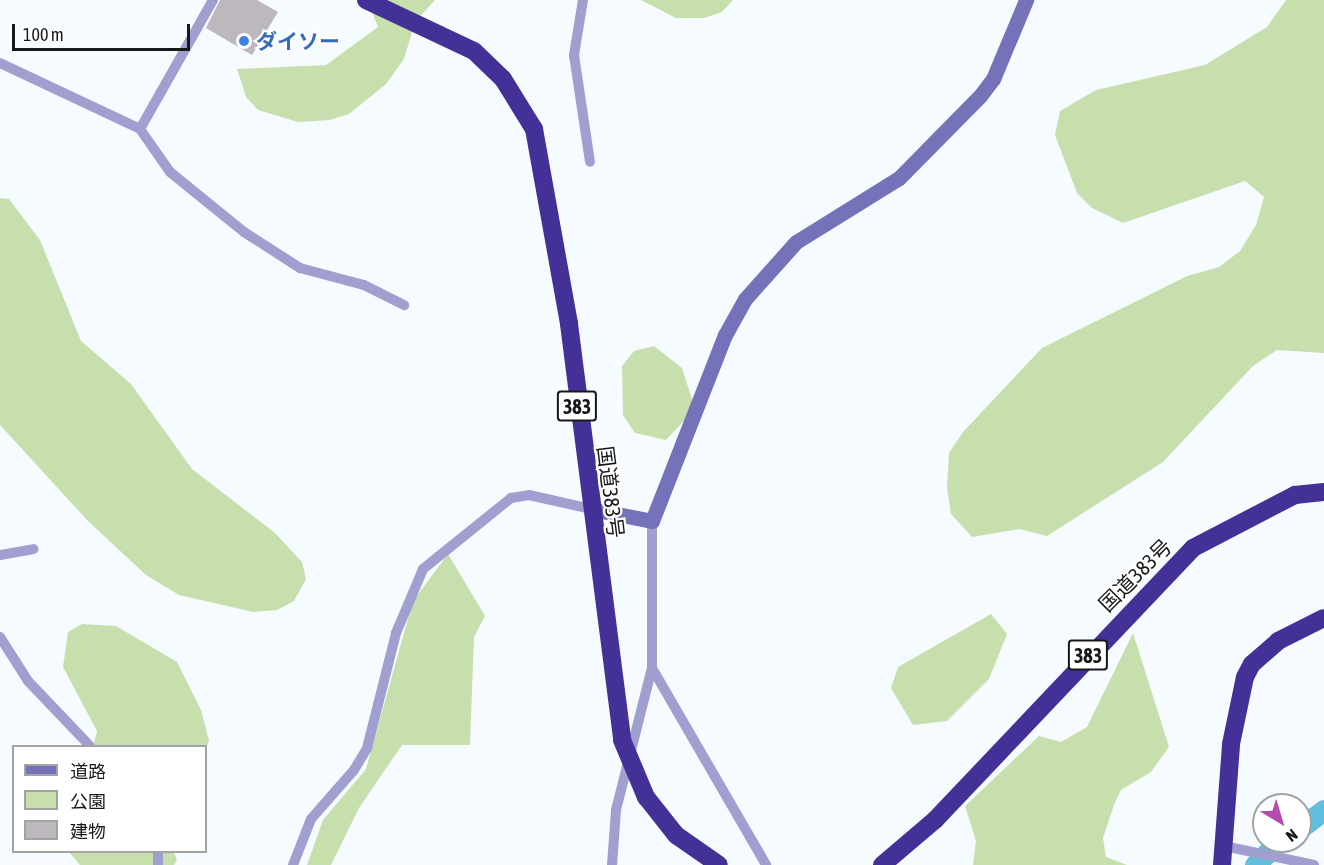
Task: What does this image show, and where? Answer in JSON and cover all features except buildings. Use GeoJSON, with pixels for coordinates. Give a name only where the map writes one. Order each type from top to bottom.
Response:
{"type":"FeatureCollection","features":[{"type":"Feature","properties":{"kind":"highway","name":"国道383号"},"geometry":{"type":"LineString","coordinates":[[366,0],[474,51],[503,79],[534,129],[569,324],[622,740],[646,797],[676,835],[719,865]]}},
{"type":"Feature","properties":{"kind":"highway","name":"国道383号"},"geometry":{"type":"LineString","coordinates":[[882,865],[935,820],[1193,548],[1295,495],[1324,492]]}},
{"type":"Feature","properties":{"kind":"highway"},"geometry":{"type":"LineString","coordinates":[[1222,865],[1231,744],[1245,677],[1251,664],[1278,641],[1324,618]]}},
{"type":"Feature","properties":{"kind":"street"},"geometry":{"type":"LineString","coordinates":[[140,129],[213,0]]}},
{"type":"Feature","properties":{"kind":"street"},"geometry":{"type":"LineString","coordinates":[[583,0],[574,55],[590,162]]}},
{"type":"Feature","properties":{"kind":"street"},"geometry":{"type":"LineString","coordinates":[[612,865],[616,810],[632,765],[652,668],[652,521],[725,335],[745,299],[796,242],[899,178],[980,96],[993,80],[1026,0]]}},
{"type":"Feature","properties":{"kind":"street"},"geometry":{"type":"LineString","coordinates":[[0,63],[140,129],[170,172],[244,232],[300,268],[364,285],[404,305]]}},
{"type":"Feature","properties":{"kind":"street"},"geometry":{"type":"LineString","coordinates":[[293,865],[311,819],[367,748],[396,633],[423,569],[511,498],[528,495],[652,521]]}},
{"type":"Feature","properties":{"kind":"street"},"geometry":{"type":"LineString","coordinates":[[0,555],[33,549]]}},
{"type":"Feature","properties":{"kind":"street"},"geometry":{"type":"LineString","coordinates":[[0,637],[28,681],[88,745]]}},
{"type":"Feature","properties":{"kind":"street"},"geometry":{"type":"LineString","coordinates":[[652,668],[766,865]]}},
{"type":"Feature","properties":{"kind":"street"},"geometry":{"type":"LineString","coordinates":[[1224,846],[1276,859],[1314,865]]}},
{"type":"Feature","properties":{"kind":"green space"},"geometry":{"type":"Polygon","coordinates":[[[367,0],[435,0],[415,22],[404,59],[386,84],[349,114],[330,120],[298,122],[258,110],[246,97],[237,69],[326,65],[378,27],[367,0]]]}},
{"type":"Feature","properties":{"kind":"green space"},"geometry":{"type":"Polygon","coordinates":[[[641,0],[733,0],[722,12],[704,18],[676,18],[641,0]]]}},
{"type":"Feature","properties":{"kind":"green space"},"geometry":{"type":"Polygon","coordinates":[[[1286,0],[1324,0],[1324,353],[1277,350],[1253,366],[1163,462],[1047,536],[1019,529],[972,537],[951,514],[947,488],[949,453],[963,432],[1042,348],[1187,276],[1219,267],[1240,251],[1256,225],[1264,197],[1245,181],[1123,223],[1092,208],[1077,193],[1055,135],[1060,111],[1096,90],[1205,65],[1267,27],[1286,0]]]}},
{"type":"Feature","properties":{"kind":"green space"},"geometry":{"type":"Polygon","coordinates":[[[0,198],[9,199],[40,240],[81,341],[131,384],[192,469],[275,533],[302,562],[306,579],[294,601],[277,610],[253,612],[179,595],[146,575],[88,521],[0,425],[0,198]]]}},
{"type":"Feature","properties":{"kind":"green space"},"geometry":{"type":"Polygon","coordinates":[[[654,346],[682,368],[695,409],[666,440],[635,433],[623,415],[622,366],[634,351],[654,346]]]}},
{"type":"Feature","properties":{"kind":"green space"},"geometry":{"type":"Polygon","coordinates":[[[448,554],[485,616],[474,637],[470,745],[402,745],[359,808],[331,865],[307,865],[323,820],[366,769],[413,601],[448,554]]]}},
{"type":"Feature","properties":{"kind":"green space"},"geometry":{"type":"Polygon","coordinates":[[[991,614],[1007,634],[989,679],[947,721],[913,725],[891,688],[898,667],[991,614]]]}},
{"type":"Feature","properties":{"kind":"green space"},"geometry":{"type":"Polygon","coordinates":[[[82,624],[116,626],[177,662],[201,710],[209,741],[207,746],[93,745],[97,731],[63,667],[68,632],[82,624]]]}},
{"type":"Feature","properties":{"kind":"green space"},"geometry":{"type":"Polygon","coordinates":[[[1133,633],[1169,747],[1151,772],[1121,790],[1114,805],[1103,838],[1106,857],[1127,865],[973,865],[976,841],[965,806],[1039,736],[1061,742],[1087,727],[1133,633]]]}},
{"type":"Feature","properties":{"kind":"green space"},"geometry":{"type":"Polygon","coordinates":[[[70,853],[174,853],[177,860],[174,865],[80,865],[70,853]]]}},
{"type":"Feature","properties":{"kind":"waterway"},"geometry":{"type":"LineString","coordinates":[[1312,819],[1324,810]]}},
{"type":"Feature","properties":{"kind":"waterway"},"geometry":{"type":"LineString","coordinates":[[1255,865],[1267,853]]}},
{"type":"Feature","properties":{"kind":"place","name":"ダイソー"},"geometry":{"type":"Point","coordinates":[244,41]}}]}
